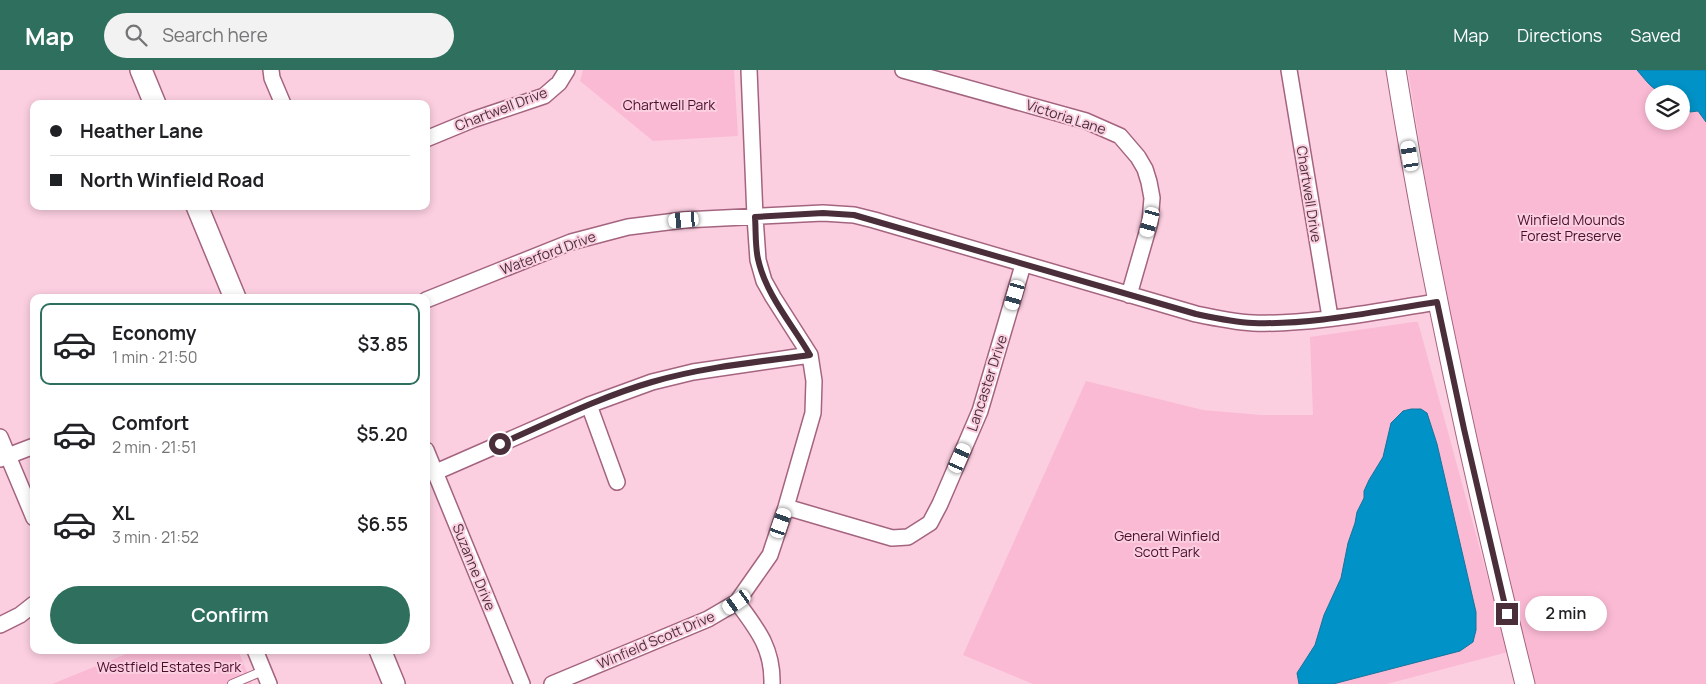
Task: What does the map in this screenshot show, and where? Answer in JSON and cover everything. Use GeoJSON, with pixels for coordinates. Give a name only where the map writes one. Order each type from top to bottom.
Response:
{"type":"FeatureCollection","features":[{"type":"Feature","properties":{"kind":"main road"},"geometry":{"type":"LineString","coordinates":[[141,70],[153,100]]}},
{"type":"Feature","properties":{"kind":"main road"},"geometry":{"type":"LineString","coordinates":[[199,210],[232,294]]}},
{"type":"Feature","properties":{"kind":"main road"},"geometry":{"type":"LineString","coordinates":[[382,654],[394,684]]}},
{"type":"Feature","properties":{"kind":"street"},"geometry":{"type":"LineString","coordinates":[[271,70],[272,78],[281,100]]}},
{"type":"Feature","properties":{"kind":"street","name":"Chartwell Drive"},"geometry":{"type":"LineString","coordinates":[[430,137],[472,120],[544,96],[559,83],[567,70]]}},
{"type":"Feature","properties":{"kind":"street","name":"Winfield Scott Drive"},"geometry":{"type":"LineString","coordinates":[[552,684],[708,619],[737,602],[770,555],[786,507],[813,413],[814,386],[810,355],[764,281],[756,249],[749,70]]}},
{"type":"Feature","properties":{"kind":"street","name":"Victoria Lane"},"geometry":{"type":"LineString","coordinates":[[903,70],[1086,121],[1120,136],[1138,156],[1145,169],[1152,198],[1150,222],[1129,295]]}},
{"type":"Feature","properties":{"kind":"street","name":"Chartwell Drive"},"geometry":{"type":"LineString","coordinates":[[1289,70],[1330,318]]}},
{"type":"Feature","properties":{"kind":"street"},"geometry":{"type":"LineString","coordinates":[[1396,70],[1437,302],[1464,429],[1525,684]]}},
{"type":"Feature","properties":{"kind":"street","name":"Waterford Drive"},"geometry":{"type":"LineString","coordinates":[[430,298],[550,249],[597,234],[661,222],[823,213],[854,215],[1196,314],[1232,321],[1276,323],[1330,318],[1437,302]]}},
{"type":"Feature","properties":{"kind":"street","name":"Lancaster Drive"},"geometry":{"type":"LineString","coordinates":[[786,507],[892,538],[908,536],[930,523],[980,412],[1024,265]]}},
{"type":"Feature","properties":{"kind":"street"},"geometry":{"type":"LineString","coordinates":[[436,472],[589,405],[652,382],[693,372],[810,355]]}},
{"type":"Feature","properties":{"kind":"street"},"geometry":{"type":"LineString","coordinates":[[589,405],[618,482]]}},
{"type":"Feature","properties":{"kind":"street"},"geometry":{"type":"LineString","coordinates":[[0,437],[4,458],[30,510]]}},
{"type":"Feature","properties":{"kind":"street"},"geometry":{"type":"LineString","coordinates":[[4,458],[30,448]]}},
{"type":"Feature","properties":{"kind":"street","name":"Suzanne Drive"},"geometry":{"type":"LineString","coordinates":[[430,459],[522,684]]}},
{"type":"Feature","properties":{"kind":"street"},"geometry":{"type":"LineString","coordinates":[[737,602],[767,648],[772,684]]}},
{"type":"Feature","properties":{"kind":"street"},"geometry":{"type":"LineString","coordinates":[[0,625],[20,615],[30,607]]}},
{"type":"Feature","properties":{"kind":"street"},"geometry":{"type":"LineString","coordinates":[[257,654],[266,677]]}},
{"type":"Feature","properties":{"kind":"lane"},"geometry":{"type":"LineString","coordinates":[[232,684],[266,677]]}},
{"type":"Feature","properties":{"kind":"green space","name":"Chartwell Park"},"geometry":{"type":"Polygon","coordinates":[[[583,70],[734,70],[738,136],[653,141],[580,81],[583,70]]]}},
{"type":"Feature","properties":{"kind":"green space","name":"Winfield Mounds Forest Preserve"},"geometry":{"type":"Polygon","coordinates":[[[1408,70],[1706,70],[1706,684],[1533,684],[1471,424],[1429,203],[1408,70]]]}},
{"type":"Feature","properties":{"kind":"green space","name":"General Winfield Scott Park"},"geometry":{"type":"Polygon","coordinates":[[[1418,322],[1508,652],[1387,684],[1033,684],[963,655],[1086,381],[1203,410],[1261,415],[1313,415],[1310,337],[1418,322]]]}},
{"type":"Feature","properties":{"kind":"green space","name":"Westfield Estates Park"},"geometry":{"type":"Polygon","coordinates":[[[126,654],[240,654],[252,684],[52,684],[126,654]]]}},
{"type":"Feature","properties":{"kind":"water"},"geometry":{"type":"Polygon","coordinates":[[[1637,70],[1706,70],[1706,122],[1698,111],[1690,112],[1690,85],[1650,85],[1637,70]]]}},
{"type":"Feature","properties":{"kind":"water"},"geometry":{"type":"Polygon","coordinates":[[[1421,409],[1427,413],[1437,444],[1476,612],[1476,630],[1473,642],[1460,651],[1333,684],[1299,684],[1297,673],[1315,645],[1324,615],[1341,578],[1357,512],[1364,498],[1364,491],[1369,480],[1383,457],[1391,423],[1403,411],[1421,409]]]}},
{"type":"Feature","properties":{"kind":"route"},"geometry":{"type":"LineString","coordinates":[[500,444],[589,405],[652,382],[726,366],[810,355],[764,281],[756,249],[755,217],[823,213],[854,215],[1196,314],[1232,321],[1252,323],[1292,322],[1376,312],[1437,302],[1507,614]]}}]}
